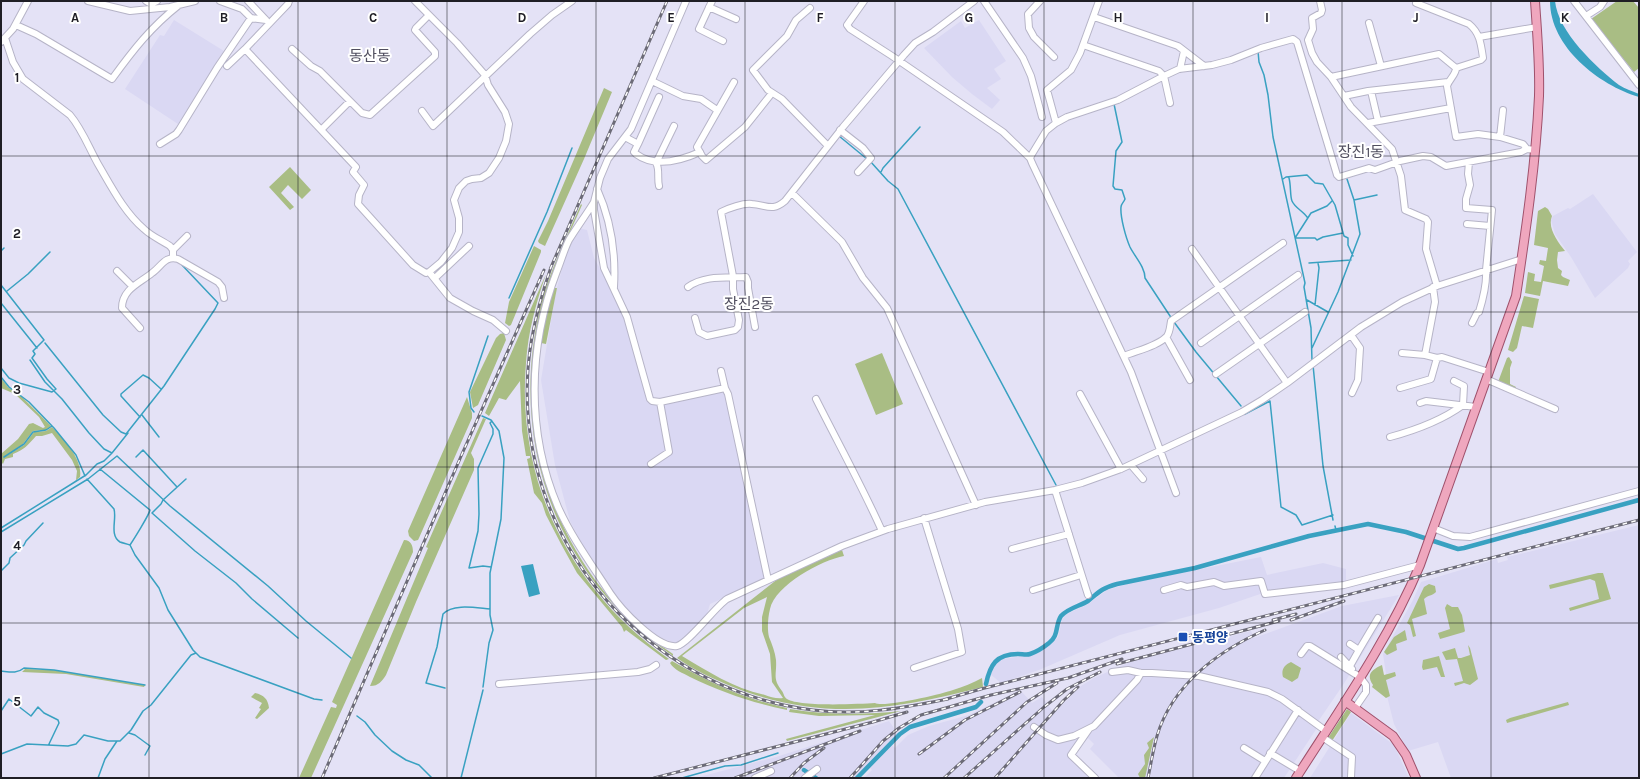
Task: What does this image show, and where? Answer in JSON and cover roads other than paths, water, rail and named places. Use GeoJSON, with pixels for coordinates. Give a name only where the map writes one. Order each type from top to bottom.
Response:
{"type":"FeatureCollection","features":[{"type":"Feature","properties":{"kind":"main road"},"geometry":{"type":"LineString","coordinates":[[1298,775],[1345,701],[1358,675],[1396,619],[1420,565],[1516,296],[1522,259],[1531,149],[1539,94],[1535,1]]}},
{"type":"Feature","properties":{"kind":"main road"},"geometry":{"type":"LineString","coordinates":[[1345,701],[1392,736],[1400,745],[1416,778]]}},
{"type":"Feature","properties":{"kind":"street"},"geometry":{"type":"LineString","coordinates":[[28,1],[16,25],[3,40],[13,62],[23,79],[70,115],[76,123],[111,187],[133,218],[145,230],[163,241],[173,250]]}},
{"type":"Feature","properties":{"kind":"street"},"geometry":{"type":"LineString","coordinates":[[88,1],[130,11],[146,11],[195,1]]}},
{"type":"Feature","properties":{"kind":"street"},"geometry":{"type":"LineString","coordinates":[[146,1],[151,4],[157,1]]}},
{"type":"Feature","properties":{"kind":"street"},"geometry":{"type":"LineString","coordinates":[[220,1],[242,9],[251,18],[268,22]]}},
{"type":"Feature","properties":{"kind":"street"},"geometry":{"type":"LineString","coordinates":[[248,1],[268,22]]}},
{"type":"Feature","properties":{"kind":"street"},"geometry":{"type":"LineString","coordinates":[[227,66],[245,49],[268,22],[288,4],[289,1]]}},
{"type":"Feature","properties":{"kind":"street"},"geometry":{"type":"LineString","coordinates":[[245,49],[356,166],[353,172],[364,185],[359,195],[358,204],[413,265],[426,273],[430,272],[441,262],[452,248],[459,232],[459,218],[454,200],[459,188],[466,181],[472,178],[481,178],[489,173],[499,158],[506,141],[509,124],[505,112],[488,85],[485,75],[415,1]]}},
{"type":"Feature","properties":{"kind":"street"},"geometry":{"type":"LineString","coordinates":[[422,110],[433,126],[485,75],[503,61],[552,14],[572,1]]}},
{"type":"Feature","properties":{"kind":"street"},"geometry":{"type":"LineString","coordinates":[[686,1],[631,128],[608,159],[600,178],[594,202],[569,241],[559,265],[547,296],[536,349],[534,390],[539,436],[546,472],[558,507],[576,542],[618,604],[645,631],[669,645],[680,645],[699,628],[718,605],[727,599],[842,546],[882,531],[924,518],[976,505],[1055,490],[1082,483],[1122,469],[1162,451],[1242,412],[1287,383],[1351,335],[1385,312],[1435,287],[1522,259]]}},
{"type":"Feature","properties":{"kind":"street"},"geometry":{"type":"LineString","coordinates":[[864,1],[847,25],[850,29],[1003,132],[1030,158],[1124,356],[1162,451],[1176,493]]}},
{"type":"Feature","properties":{"kind":"street"},"geometry":{"type":"LineString","coordinates":[[696,318],[699,332],[707,336],[735,330],[738,327],[739,320],[732,289],[733,276],[721,212],[751,203],[774,208],[780,206],[792,193],[840,130],[915,43],[974,1]]}},
{"type":"Feature","properties":{"kind":"street"},"geometry":{"type":"LineString","coordinates":[[984,1],[1023,58],[1031,76],[1042,117]]}},
{"type":"Feature","properties":{"kind":"street"},"geometry":{"type":"LineString","coordinates":[[1040,1],[1028,14],[1029,28],[1034,37],[1054,58]]}},
{"type":"Feature","properties":{"kind":"street"},"geometry":{"type":"LineString","coordinates":[[1056,123],[1047,90],[1071,70],[1083,45],[1099,1]]}},
{"type":"Feature","properties":{"kind":"street"},"geometry":{"type":"LineString","coordinates":[[1320,1],[1322,10],[1321,13],[1312,18],[1313,28],[1308,40],[1312,53],[1317,62],[1331,77],[1351,107],[1392,149],[1401,176],[1405,210],[1426,219],[1428,222],[1426,249],[1435,287],[1435,302],[1425,355]]}},
{"type":"Feature","properties":{"kind":"street"},"geometry":{"type":"LineString","coordinates":[[1574,1],[1639,86]]}},
{"type":"Feature","properties":{"kind":"street"},"geometry":{"type":"LineString","coordinates":[[1586,16],[1600,7],[1604,1]]}},
{"type":"Feature","properties":{"kind":"street"},"geometry":{"type":"LineString","coordinates":[[1416,3],[1469,24],[1475,29],[1479,37],[1483,58],[1456,68]]}},
{"type":"Feature","properties":{"kind":"street"},"geometry":{"type":"LineString","coordinates":[[723,41],[699,29],[711,4],[736,19]]}},
{"type":"Feature","properties":{"kind":"street"},"geometry":{"type":"LineString","coordinates":[[16,25],[36,34],[112,79],[140,40],[163,17],[178,5]]}},
{"type":"Feature","properties":{"kind":"street"},"geometry":{"type":"LineString","coordinates":[[810,8],[796,20],[787,36],[753,70],[768,90],[782,99],[828,146]]}},
{"type":"Feature","properties":{"kind":"street"},"geometry":{"type":"LineString","coordinates":[[292,48],[311,66],[320,72],[362,114],[370,115],[435,56],[435,52],[415,30],[429,15]]}},
{"type":"Feature","properties":{"kind":"street"},"geometry":{"type":"LineString","coordinates":[[1094,17],[1178,46],[1204,66]]}},
{"type":"Feature","properties":{"kind":"street"},"geometry":{"type":"LineString","coordinates":[[160,144],[176,134],[179,130],[217,68],[251,18]]}},
{"type":"Feature","properties":{"kind":"street"},"geometry":{"type":"LineString","coordinates":[[1369,23],[1381,66]]}},
{"type":"Feature","properties":{"kind":"street"},"geometry":{"type":"LineString","coordinates":[[1479,37],[1536,28]]}},
{"type":"Feature","properties":{"kind":"street"},"geometry":{"type":"LineString","coordinates":[[1030,158],[1046,131],[1067,117],[1118,100],[1180,69],[1212,66],[1261,48],[1293,39],[1295,40],[1300,52],[1337,175],[1339,177],[1369,168],[1375,170],[1397,162],[1423,156],[1431,157],[1446,166],[1531,149]]}},
{"type":"Feature","properties":{"kind":"street"},"geometry":{"type":"LineString","coordinates":[[1083,45],[1159,71],[1164,76],[1170,103]]}},
{"type":"Feature","properties":{"kind":"street"},"geometry":{"type":"LineString","coordinates":[[1180,69],[1184,51]]}},
{"type":"Feature","properties":{"kind":"street"},"geometry":{"type":"LineString","coordinates":[[1331,77],[1439,54],[1456,68]]}},
{"type":"Feature","properties":{"kind":"street"},"geometry":{"type":"LineString","coordinates":[[1456,68],[1456,73],[1448,82],[1447,86],[1456,137],[1478,134],[1500,137],[1522,144],[1531,149]]}},
{"type":"Feature","properties":{"kind":"street"},"geometry":{"type":"LineString","coordinates":[[652,81],[683,96],[701,99],[717,110]]}},
{"type":"Feature","properties":{"kind":"street"},"geometry":{"type":"LineString","coordinates":[[734,82],[697,147],[706,160],[745,127],[772,93]]}},
{"type":"Feature","properties":{"kind":"street"},"geometry":{"type":"LineString","coordinates":[[1344,96],[1372,91],[1448,82]]}},
{"type":"Feature","properties":{"kind":"street"},"geometry":{"type":"LineString","coordinates":[[1372,91],[1378,121]]}},
{"type":"Feature","properties":{"kind":"street"},"geometry":{"type":"LineString","coordinates":[[659,97],[634,152],[661,163],[700,152]]}},
{"type":"Feature","properties":{"kind":"street"},"geometry":{"type":"LineString","coordinates":[[321,130],[350,101]]}},
{"type":"Feature","properties":{"kind":"street"},"geometry":{"type":"LineString","coordinates":[[1368,123],[1451,108]]}},
{"type":"Feature","properties":{"kind":"street"},"geometry":{"type":"LineString","coordinates":[[1500,137],[1503,110]]}},
{"type":"Feature","properties":{"kind":"street"},"geometry":{"type":"LineString","coordinates":[[659,186],[657,179],[658,166],[656,162],[674,126]]}},
{"type":"Feature","properties":{"kind":"street"},"geometry":{"type":"LineString","coordinates":[[840,130],[868,153],[870,161],[858,172]]}},
{"type":"Feature","properties":{"kind":"street"},"geometry":{"type":"LineString","coordinates":[[625,137],[638,144]]}},
{"type":"Feature","properties":{"kind":"street"},"geometry":{"type":"LineString","coordinates":[[1469,162],[1468,174],[1470,185],[1466,199],[1466,208],[1492,210],[1483,301],[1479,312],[1472,323]]}},
{"type":"Feature","properties":{"kind":"street"},"geometry":{"type":"LineString","coordinates":[[598,189],[605,206],[614,247],[614,289]]}},
{"type":"Feature","properties":{"kind":"street"},"geometry":{"type":"LineString","coordinates":[[792,193],[842,242],[863,278],[888,308],[976,505]]}},
{"type":"Feature","properties":{"kind":"street"},"geometry":{"type":"LineString","coordinates":[[594,202],[604,268],[627,317],[633,334],[650,399],[652,401],[660,402],[725,388]]}},
{"type":"Feature","properties":{"kind":"street"},"geometry":{"type":"LineString","coordinates":[[1467,224],[1490,226]]}},
{"type":"Feature","properties":{"kind":"street"},"geometry":{"type":"LineString","coordinates":[[173,258],[173,250],[188,236]]}},
{"type":"Feature","properties":{"kind":"street"},"geometry":{"type":"LineString","coordinates":[[1124,356],[1143,350],[1166,337],[1170,330],[1171,321],[1283,243]]}},
{"type":"Feature","properties":{"kind":"street"},"geometry":{"type":"LineString","coordinates":[[435,278],[469,246]]}},
{"type":"Feature","properties":{"kind":"street"},"geometry":{"type":"LineString","coordinates":[[1192,249],[1287,383]]}},
{"type":"Feature","properties":{"kind":"street"},"geometry":{"type":"LineString","coordinates":[[140,328],[122,308],[125,296],[133,287],[152,273],[166,259],[173,258],[220,284],[224,298]]}},
{"type":"Feature","properties":{"kind":"street"},"geometry":{"type":"LineString","coordinates":[[116,271],[133,287]]}},
{"type":"Feature","properties":{"kind":"street"},"geometry":{"type":"LineString","coordinates":[[430,272],[450,298],[493,320],[506,331]]}},
{"type":"Feature","properties":{"kind":"street"},"geometry":{"type":"LineString","coordinates":[[1200,343],[1298,275]]}},
{"type":"Feature","properties":{"kind":"street"},"geometry":{"type":"LineString","coordinates":[[688,287],[696,281],[733,276],[746,277],[754,327]]}},
{"type":"Feature","properties":{"kind":"street"},"geometry":{"type":"LineString","coordinates":[[1216,374],[1305,312]]}},
{"type":"Feature","properties":{"kind":"street"},"geometry":{"type":"LineString","coordinates":[[1351,335],[1360,348],[1358,380],[1352,393]]}},
{"type":"Feature","properties":{"kind":"street"},"geometry":{"type":"LineString","coordinates":[[1166,337],[1190,380]]}},
{"type":"Feature","properties":{"kind":"street"},"geometry":{"type":"LineString","coordinates":[[1402,353],[1425,355],[1437,358],[1442,357],[1488,375],[1555,409]]}},
{"type":"Feature","properties":{"kind":"street"},"geometry":{"type":"LineString","coordinates":[[1400,388],[1431,379],[1437,358]]}},
{"type":"Feature","properties":{"kind":"street"},"geometry":{"type":"LineString","coordinates":[[721,371],[728,394],[768,580]]}},
{"type":"Feature","properties":{"kind":"street"},"geometry":{"type":"LineString","coordinates":[[1454,381],[1464,386],[1463,405]]}},
{"type":"Feature","properties":{"kind":"street"},"geometry":{"type":"LineString","coordinates":[[1080,394],[1122,469]]}},
{"type":"Feature","properties":{"kind":"street"},"geometry":{"type":"LineString","coordinates":[[816,399],[851,471],[865,493],[882,531]]}},
{"type":"Feature","properties":{"kind":"street"},"geometry":{"type":"LineString","coordinates":[[1420,403],[1426,401],[1476,407]]}},
{"type":"Feature","properties":{"kind":"street"},"geometry":{"type":"LineString","coordinates":[[651,464],[669,452],[660,402]]}},
{"type":"Feature","properties":{"kind":"street"},"geometry":{"type":"LineString","coordinates":[[1390,438],[1419,429],[1450,414],[1463,405]]}},
{"type":"Feature","properties":{"kind":"street"},"geometry":{"type":"LineString","coordinates":[[1131,465],[1143,479]]}},
{"type":"Feature","properties":{"kind":"street"},"geometry":{"type":"LineString","coordinates":[[1055,490],[1088,595]]}},
{"type":"Feature","properties":{"kind":"street"},"geometry":{"type":"LineString","coordinates":[[1432,531],[1453,536],[1470,537],[1639,491]]}},
{"type":"Feature","properties":{"kind":"street"},"geometry":{"type":"LineString","coordinates":[[914,668],[962,652],[958,629],[924,518]]}},
{"type":"Feature","properties":{"kind":"street"},"geometry":{"type":"LineString","coordinates":[[1012,549],[1069,534]]}},
{"type":"Feature","properties":{"kind":"street"},"geometry":{"type":"LineString","coordinates":[[1164,590],[1181,585],[1187,587],[1214,582],[1224,586],[1261,581],[1265,594],[1344,585],[1420,565]]}},
{"type":"Feature","properties":{"kind":"street"},"geometry":{"type":"LineString","coordinates":[[1033,590],[1081,575]]}},
{"type":"Feature","properties":{"kind":"street"},"geometry":{"type":"LineString","coordinates":[[1350,666],[1378,618]]}},
{"type":"Feature","properties":{"kind":"street"},"geometry":{"type":"LineString","coordinates":[[1350,644],[1359,650]]}},
{"type":"Feature","properties":{"kind":"street"},"geometry":{"type":"LineString","coordinates":[[1301,654],[1307,646],[1310,646],[1351,673],[1358,675]]}},
{"type":"Feature","properties":{"kind":"street"},"geometry":{"type":"LineString","coordinates":[[1341,657],[1366,685],[1366,692],[1356,708]]}},
{"type":"Feature","properties":{"kind":"street"},"geometry":{"type":"LineString","coordinates":[[499,684],[638,672],[650,670],[656,665]]}},
{"type":"Feature","properties":{"kind":"street"},"geometry":{"type":"LineString","coordinates":[[1112,672],[1128,670],[1141,674],[1152,673],[1199,676],[1275,694],[1298,710],[1352,758],[1351,777]]}},
{"type":"Feature","properties":{"kind":"street"},"geometry":{"type":"LineString","coordinates":[[1095,778],[1071,755],[1090,728],[1126,692],[1141,674]]}},
{"type":"Feature","properties":{"kind":"street"},"geometry":{"type":"LineString","coordinates":[[1255,778],[1298,710]]}},
{"type":"Feature","properties":{"kind":"street"},"geometry":{"type":"LineString","coordinates":[[1034,727],[1046,736],[1058,740],[1074,736],[1090,728]]}},
{"type":"Feature","properties":{"kind":"street"},"geometry":{"type":"LineString","coordinates":[[1244,748],[1265,761]]}},
{"type":"Feature","properties":{"kind":"street"},"geometry":{"type":"LineString","coordinates":[[1270,753],[1298,775]]}},
{"type":"Feature","properties":{"kind":"street"},"geometry":{"type":"LineString","coordinates":[[755,778],[771,771]]}},
{"type":"Feature","properties":{"kind":"water"},"geometry":{"type":"Polygon","coordinates":[[[1550,1],[1555,1],[1563,25],[1589,59],[1619,85],[1639,94],[1639,97],[1608,83],[1580,62],[1558,34],[1552,18],[1550,1]]]}},
{"type":"Feature","properties":{"kind":"water"},"geometry":{"type":"Polygon","coordinates":[[[533,564],[540,594],[529,597],[521,566],[533,564]]]}},
{"type":"Feature","properties":{"kind":"waterway"},"geometry":{"type":"LineString","coordinates":[[1258,51],[1259,62],[1264,75],[1268,95],[1273,137],[1305,283],[1304,287],[1311,328],[1312,361]]}},
{"type":"Feature","properties":{"kind":"waterway"},"geometry":{"type":"LineString","coordinates":[[1114,104],[1122,142],[1116,151],[1113,186],[1115,189],[1122,190],[1125,199],[1121,206],[1122,222],[1130,247],[1145,274],[1145,278],[1172,319]]}},
{"type":"Feature","properties":{"kind":"waterway"},"geometry":{"type":"LineString","coordinates":[[881,172],[920,127]]}},
{"type":"Feature","properties":{"kind":"waterway"},"geometry":{"type":"LineString","coordinates":[[839,136],[867,159]]}},
{"type":"Feature","properties":{"kind":"waterway"},"geometry":{"type":"LineString","coordinates":[[509,298],[547,212],[572,148]]}},
{"type":"Feature","properties":{"kind":"waterway"},"geometry":{"type":"LineString","coordinates":[[870,161],[888,181],[898,189],[1056,485]]}},
{"type":"Feature","properties":{"kind":"waterway"},"geometry":{"type":"LineString","coordinates":[[1283,179],[1286,177],[1307,175],[1315,183],[1323,184],[1335,205],[1344,236],[1348,238],[1348,245],[1353,256]]}},
{"type":"Feature","properties":{"kind":"waterway"},"geometry":{"type":"LineString","coordinates":[[1289,178],[1292,201],[1295,206],[1307,217]]}},
{"type":"Feature","properties":{"kind":"waterway"},"geometry":{"type":"LineString","coordinates":[[1312,348],[1338,292],[1360,234],[1354,200],[1347,179]]}},
{"type":"Feature","properties":{"kind":"waterway"},"geometry":{"type":"LineString","coordinates":[[1354,200],[1377,195]]}},
{"type":"Feature","properties":{"kind":"waterway"},"geometry":{"type":"LineString","coordinates":[[1295,238],[1311,213],[1327,206],[1332,201]]}},
{"type":"Feature","properties":{"kind":"waterway"},"geometry":{"type":"LineString","coordinates":[[1295,238],[1315,238],[1317,240],[1323,237],[1343,233]]}},
{"type":"Feature","properties":{"kind":"waterway"},"geometry":{"type":"LineString","coordinates":[[1,251],[4,248]]}},
{"type":"Feature","properties":{"kind":"waterway"},"geometry":{"type":"LineString","coordinates":[[7,291],[28,274],[50,252]]}},
{"type":"Feature","properties":{"kind":"waterway"},"geometry":{"type":"LineString","coordinates":[[1309,263],[1351,260]]}},
{"type":"Feature","properties":{"kind":"waterway"},"geometry":{"type":"LineString","coordinates":[[1315,305],[1319,268],[1318,263]]}},
{"type":"Feature","properties":{"kind":"waterway"},"geometry":{"type":"LineString","coordinates":[[45,343],[103,415],[121,432],[126,434],[164,386],[218,303],[182,265]]}},
{"type":"Feature","properties":{"kind":"waterway"},"geometry":{"type":"LineString","coordinates":[[1,285],[44,340],[33,351],[35,354],[32,358],[56,389],[52,392],[19,383],[9,378],[1,368]]}},
{"type":"Feature","properties":{"kind":"waterway"},"geometry":{"type":"LineString","coordinates":[[1307,300],[1328,312]]}},
{"type":"Feature","properties":{"kind":"waterway"},"geometry":{"type":"LineString","coordinates":[[1,303],[37,348]]}},
{"type":"Feature","properties":{"kind":"waterway"},"geometry":{"type":"LineString","coordinates":[[1174,322],[1196,352],[1241,406]]}},
{"type":"Feature","properties":{"kind":"waterway"},"geometry":{"type":"LineString","coordinates":[[474,412],[471,408],[469,392],[488,336]]}},
{"type":"Feature","properties":{"kind":"waterway"},"geometry":{"type":"LineString","coordinates":[[30,360],[45,382],[62,399],[89,433],[104,449],[112,453]]}},
{"type":"Feature","properties":{"kind":"waterway"},"geometry":{"type":"LineString","coordinates":[[1313,365],[1323,466],[1333,520]]}},
{"type":"Feature","properties":{"kind":"waterway"},"geometry":{"type":"LineString","coordinates":[[140,417],[121,396],[121,394],[143,375],[149,378],[161,389]]}},
{"type":"Feature","properties":{"kind":"waterway"},"geometry":{"type":"LineString","coordinates":[[1,377],[9,387],[29,402],[54,428],[76,455],[85,476]]}},
{"type":"Feature","properties":{"kind":"waterway"},"geometry":{"type":"LineString","coordinates":[[1245,414],[1270,401],[1281,507],[1296,515],[1302,525],[1333,515]]}},
{"type":"Feature","properties":{"kind":"waterway"},"geometry":{"type":"LineString","coordinates":[[142,415],[159,437]]}},
{"type":"Feature","properties":{"kind":"waterway"},"geometry":{"type":"LineString","coordinates":[[482,416],[491,420],[499,431],[504,458],[501,519],[490,573],[490,615],[493,630],[489,643],[483,687]]}},
{"type":"Feature","properties":{"kind":"waterway"},"geometry":{"type":"LineString","coordinates":[[491,567],[483,566],[469,568],[478,531],[478,468],[493,434],[493,429],[490,423],[492,421]]}},
{"type":"Feature","properties":{"kind":"waterway"},"geometry":{"type":"LineString","coordinates":[[4,457],[24,444],[33,432],[46,430],[52,426]]}},
{"type":"Feature","properties":{"kind":"waterway"},"geometry":{"type":"LineString","coordinates":[[1,528],[86,475],[97,464],[104,461],[128,433]]}},
{"type":"Feature","properties":{"kind":"waterway"},"geometry":{"type":"LineString","coordinates":[[136,457],[143,450],[177,487]]}},
{"type":"Feature","properties":{"kind":"waterway"},"geometry":{"type":"LineString","coordinates":[[1,532],[88,479],[117,456],[170,506],[268,586],[306,621],[351,658]]}},
{"type":"Feature","properties":{"kind":"waterway"},"geometry":{"type":"LineString","coordinates":[[100,469],[150,510],[130,545]]}},
{"type":"Feature","properties":{"kind":"waterway"},"geometry":{"type":"LineString","coordinates":[[87,479],[114,509],[114,531],[117,539],[120,542],[130,545],[135,555],[159,588],[168,610],[193,650],[200,657],[314,699],[322,700]]}},
{"type":"Feature","properties":{"kind":"waterway"},"geometry":{"type":"LineString","coordinates":[[152,513],[163,500],[186,479]]}},
{"type":"Feature","properties":{"kind":"waterway"},"geometry":{"type":"LineString","coordinates":[[986,684],[992,666],[999,658],[1010,655],[1030,654],[1042,648],[1049,643],[1056,634],[1059,619],[1064,613],[1088,601],[1104,589],[1117,584],[1195,568],[1309,536],[1368,524],[1406,532],[1458,549],[1639,500]]}},
{"type":"Feature","properties":{"kind":"waterway"},"geometry":{"type":"LineString","coordinates":[[152,513],[195,551],[236,583],[252,599],[298,638]]}},
{"type":"Feature","properties":{"kind":"waterway"},"geometry":{"type":"LineString","coordinates":[[1,571],[9,563],[10,558],[24,545],[43,523]]}},
{"type":"Feature","properties":{"kind":"waterway"},"geometry":{"type":"LineString","coordinates":[[1335,526],[1336,530]]}},
{"type":"Feature","properties":{"kind":"waterway"},"geometry":{"type":"LineString","coordinates":[[1090,591],[1092,596]]}},
{"type":"Feature","properties":{"kind":"waterway"},"geometry":{"type":"LineString","coordinates":[[445,688],[426,683],[437,647],[443,614],[453,608],[459,607],[490,609]]}},
{"type":"Feature","properties":{"kind":"waterway"},"geometry":{"type":"LineString","coordinates":[[1,754],[27,744],[68,746],[76,744],[84,735],[108,741],[120,741],[131,730],[143,711],[151,705],[191,655],[196,653]]}},
{"type":"Feature","properties":{"kind":"waterway"},"geometry":{"type":"LineString","coordinates":[[1,671],[16,672],[24,668],[54,670],[145,685]]}},
{"type":"Feature","properties":{"kind":"waterway"},"geometry":{"type":"LineString","coordinates":[[461,778],[483,690]]}},
{"type":"Feature","properties":{"kind":"waterway"},"geometry":{"type":"LineString","coordinates":[[1,711],[9,699],[31,716],[38,707],[44,713],[58,720],[59,723],[49,744]]}},
{"type":"Feature","properties":{"kind":"waterway"},"geometry":{"type":"LineString","coordinates":[[857,778],[900,734],[910,727],[976,707],[981,702]]}},
{"type":"Feature","properties":{"kind":"waterway"},"geometry":{"type":"LineString","coordinates":[[357,716],[365,722],[375,735],[392,751],[406,760],[419,765],[432,778]]}},
{"type":"Feature","properties":{"kind":"waterway"},"geometry":{"type":"LineString","coordinates":[[129,733],[135,735],[150,746],[145,755]]}},
{"type":"Feature","properties":{"kind":"waterway"},"geometry":{"type":"LineString","coordinates":[[98,778],[105,759],[117,741]]}},
{"type":"Feature","properties":{"kind":"waterway"},"geometry":{"type":"LineString","coordinates":[[682,778],[725,766],[741,765],[778,753]]}},
{"type":"Feature","properties":{"kind":"waterway"},"geometry":{"type":"LineString","coordinates":[[804,770],[816,778]]}},
{"type":"Feature","properties":{"kind":"railway"},"geometry":{"type":"LineString","coordinates":[[667,1],[551,267],[535,322],[529,357],[527,395],[528,414],[537,470],[556,522],[583,570],[618,613],[659,649],[706,678],[758,698],[813,710],[830,712],[864,712],[948,699]]}},
{"type":"Feature","properties":{"kind":"railway"},"geometry":{"type":"LineString","coordinates":[[322,778],[462,454],[544,270]]}},
{"type":"Feature","properties":{"kind":"railway"},"geometry":{"type":"LineString","coordinates":[[943,700],[1639,520]]}},
{"type":"Feature","properties":{"kind":"railway"},"geometry":{"type":"LineString","coordinates":[[1291,620],[1344,601]]}},
{"type":"Feature","properties":{"kind":"railway"},"geometry":{"type":"LineString","coordinates":[[1273,620],[1296,614]]}},
{"type":"Feature","properties":{"kind":"railway"},"geometry":{"type":"LineString","coordinates":[[1117,664],[1279,621]]}},
{"type":"Feature","properties":{"kind":"railway"},"geometry":{"type":"LineString","coordinates":[[1148,778],[1157,736],[1164,718],[1185,686],[1214,659],[1247,638],[1265,630]]}},
{"type":"Feature","properties":{"kind":"railway"},"geometry":{"type":"LineString","coordinates":[[850,778],[883,741],[899,728],[921,715],[991,695],[1068,678],[1122,659]]}},
{"type":"Feature","properties":{"kind":"railway"},"geometry":{"type":"LineString","coordinates":[[964,778],[1044,707],[1067,689],[1100,672]]}},
{"type":"Feature","properties":{"kind":"railway"},"geometry":{"type":"LineString","coordinates":[[944,778],[1027,702],[1057,683]]}},
{"type":"Feature","properties":{"kind":"railway"},"geometry":{"type":"LineString","coordinates":[[995,778],[1064,700],[1078,687]]}},
{"type":"Feature","properties":{"kind":"railway"},"geometry":{"type":"LineString","coordinates":[[919,754],[965,720],[1020,692]]}},
{"type":"Feature","properties":{"kind":"railway"},"geometry":{"type":"LineString","coordinates":[[654,778],[907,712]]}},
{"type":"Feature","properties":{"kind":"railway"},"geometry":{"type":"LineString","coordinates":[[735,778],[860,731]]}},
{"type":"Feature","properties":{"kind":"railway"},"geometry":{"type":"LineString","coordinates":[[790,778],[804,763],[824,748]]}},
{"type":"Feature","properties":{"kind":"place","name":"동평양"},"geometry":{"type":"Point","coordinates":[1183,637]}},
{"type":"Feature","properties":{"kind":"district","name":"동산동"},"geometry":{"type":"Point","coordinates":[370,56]}},
{"type":"Feature","properties":{"kind":"district","name":"장진1동"},"geometry":{"type":"Point","coordinates":[1361,152]}},
{"type":"Feature","properties":{"kind":"district","name":"장진2동"},"geometry":{"type":"Point","coordinates":[749,304]}}]}
